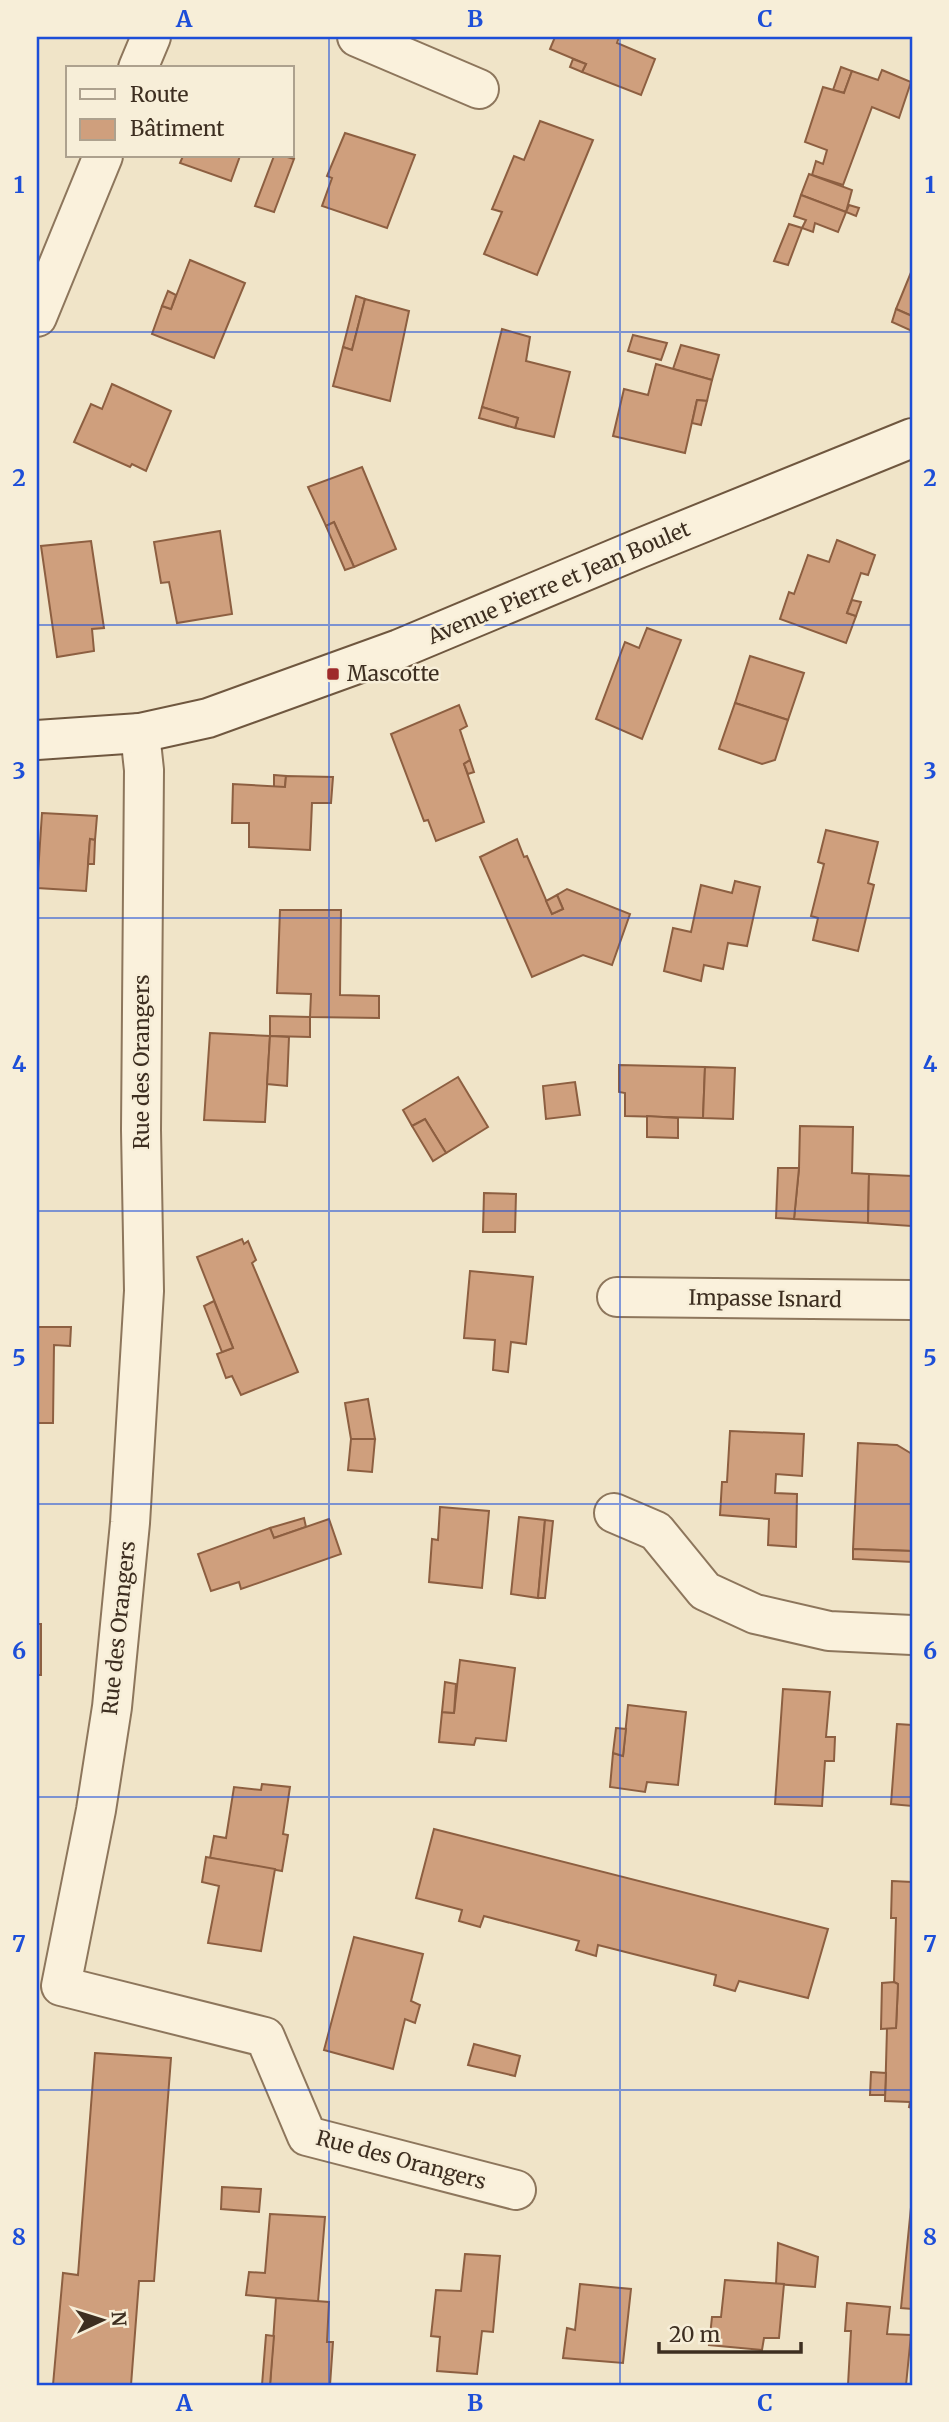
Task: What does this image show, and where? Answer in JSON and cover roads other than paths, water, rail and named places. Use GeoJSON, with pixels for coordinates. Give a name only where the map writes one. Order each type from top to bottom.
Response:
{"type":"FeatureCollection","features":[{"type":"Feature","properties":{"kind":"street"},"geometry":{"type":"LineString","coordinates":[[139,66],[151,37]]}},
{"type":"Feature","properties":{"kind":"street"},"geometry":{"type":"LineString","coordinates":[[357,37],[479,89]]}},
{"type":"Feature","properties":{"kind":"street"},"geometry":{"type":"LineString","coordinates":[[41,293],[102,158]]}},
{"type":"Feature","properties":{"kind":"street","name":"Avenue Pierre et Jean Boulet"},"geometry":{"type":"LineString","coordinates":[[37,740],[140,733],[208,718],[355,666],[912,438]]}},
{"type":"Feature","properties":{"kind":"street","name":"Rue des Orangers"},"geometry":{"type":"LineString","coordinates":[[140,733],[144,770],[141,1116],[144,1291],[130,1523],[112,1707],[96,1810],[61,1986],[265,2037],[307,2136],[516,2190]]}},
{"type":"Feature","properties":{"kind":"street","name":"Impasse Isnard"},"geometry":{"type":"LineString","coordinates":[[617,1297],[912,1300]]}},
{"type":"Feature","properties":{"kind":"street"},"geometry":{"type":"LineString","coordinates":[[614,1513],[656,1531],[705,1591],[755,1614],[829,1631],[912,1635]]}},
{"type":"Feature","properties":{"kind":"place","name":"Mascotte"},"geometry":{"type":"Point","coordinates":[333,674]}}]}
